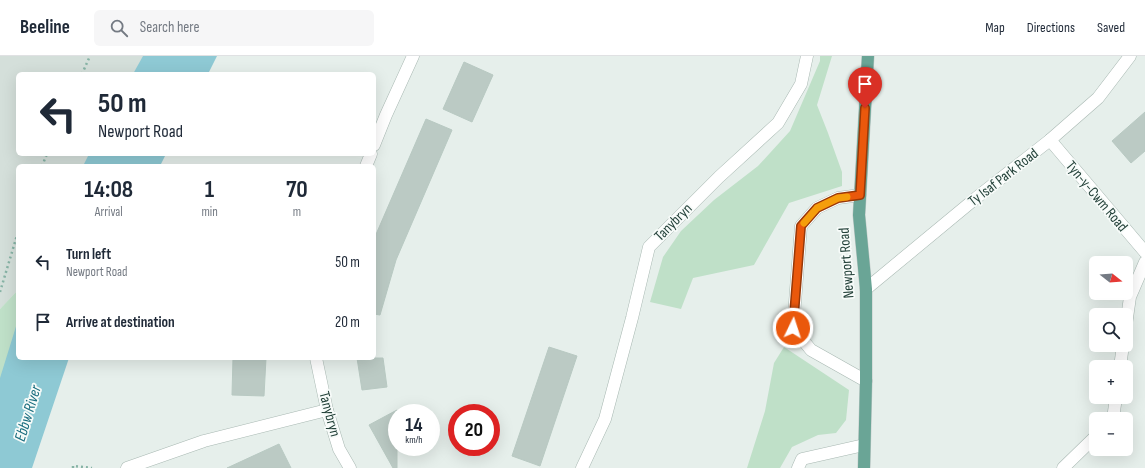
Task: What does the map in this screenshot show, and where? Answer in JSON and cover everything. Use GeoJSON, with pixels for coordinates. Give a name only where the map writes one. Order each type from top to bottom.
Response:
{"type":"FeatureCollection","features":[{"type":"Feature","properties":{"kind":"main road","name":"Newport Road"},"geometry":{"type":"LineString","coordinates":[[864,468],[866,289],[859,215],[868,56]]}},
{"type":"Feature","properties":{"kind":"street"},"geometry":{"type":"LineString","coordinates":[[376,140],[413,56]]}},
{"type":"Feature","properties":{"kind":"street","name":"Tanybryn"},"geometry":{"type":"LineString","coordinates":[[582,468],[605,420],[649,246],[719,177],[778,123],[801,84],[807,56]]}},
{"type":"Feature","properties":{"kind":"street","name":"Ty Isaf Park Road"},"geometry":{"type":"LineString","coordinates":[[866,289],[976,198],[1050,140],[1098,98],[1130,56]]}},
{"type":"Feature","properties":{"kind":"street","name":"Tyn-y-Cwm Road"},"geometry":{"type":"LineString","coordinates":[[1050,140],[1145,252]]}},
{"type":"Feature","properties":{"kind":"street"},"geometry":{"type":"LineString","coordinates":[[860,195],[838,198],[817,208],[801,226],[793,328],[811,350],[866,381]]}},
{"type":"Feature","properties":{"kind":"street"},"geometry":{"type":"LineString","coordinates":[[1128,308],[1130,297],[1145,262]]}},
{"type":"Feature","properties":{"kind":"street","name":"Tanybryn"},"geometry":{"type":"LineString","coordinates":[[316,360],[327,410],[339,449],[350,468]]}},
{"type":"Feature","properties":{"kind":"street"},"geometry":{"type":"LineString","coordinates":[[127,468],[204,441],[327,410]]}},
{"type":"Feature","properties":{"kind":"street"},"geometry":{"type":"LineString","coordinates":[[1063,468],[1089,443]]}},
{"type":"Feature","properties":{"kind":"street"},"geometry":{"type":"LineString","coordinates":[[798,468],[802,459],[864,445]]}},
{"type":"Feature","properties":{"kind":"path"},"geometry":{"type":"LineString","coordinates":[[83,72],[90,56]]}},
{"type":"Feature","properties":{"kind":"path"},"geometry":{"type":"LineString","coordinates":[[0,292],[16,239]]}},
{"type":"Feature","properties":{"kind":"path"},"geometry":{"type":"LineString","coordinates":[[73,468],[73,466],[92,468]]}},
{"type":"Feature","properties":{"kind":"shaded area"},"geometry":{"type":"Polygon","coordinates":[[[0,56],[167,56],[158,72],[16,72],[16,156],[114,156],[110,164],[16,164],[16,292],[0,309],[0,56]]]}},
{"type":"Feature","properties":{"kind":"green space"},"geometry":{"type":"Polygon","coordinates":[[[820,56],[832,56],[817,105],[842,172],[842,186],[789,203],[754,265],[693,278],[681,309],[650,302],[663,257],[681,231],[714,200],[758,166],[790,131],[820,61],[820,56]]]}},
{"type":"Feature","properties":{"kind":"green space"},"geometry":{"type":"Polygon","coordinates":[[[16,292],[16,360],[18,360],[0,450],[0,309],[16,292]]]}},
{"type":"Feature","properties":{"kind":"green space"},"geometry":{"type":"Polygon","coordinates":[[[784,347],[849,390],[846,420],[836,433],[818,435],[792,447],[780,468],[747,468],[765,411],[774,363],[784,347]]]}},
{"type":"Feature","properties":{"kind":"water"},"geometry":{"type":"Polygon","coordinates":[[[143,56],[217,56],[209,72],[134,72],[143,56]]]}},
{"type":"Feature","properties":{"kind":"water"},"geometry":{"type":"Polygon","coordinates":[[[88,156],[165,156],[161,164],[84,164],[88,156]]]}},
{"type":"Feature","properties":{"kind":"water","name":"Ebbw River"},"geometry":{"type":"Polygon","coordinates":[[[16,326],[16,360],[68,360],[32,468],[0,468],[0,378],[16,326]]]}},
{"type":"Feature","properties":{"kind":"building"},"geometry":{"type":"Polygon","coordinates":[[[464,62],[493,75],[472,122],[443,109],[464,62]]]}},
{"type":"Feature","properties":{"kind":"building"},"geometry":{"type":"Polygon","coordinates":[[[1145,112],[1145,151],[1131,163],[1112,141],[1145,112]]]}},
{"type":"Feature","properties":{"kind":"building"},"geometry":{"type":"Polygon","coordinates":[[[426,119],[452,130],[396,260],[380,315],[376,314],[376,234],[426,119]]]}},
{"type":"Feature","properties":{"kind":"building"},"geometry":{"type":"Polygon","coordinates":[[[549,347],[577,356],[540,466],[512,456],[549,347]]]}},
{"type":"Feature","properties":{"kind":"building"},"geometry":{"type":"Polygon","coordinates":[[[376,358],[383,358],[387,387],[362,390],[357,360],[376,360],[376,358]]]}},
{"type":"Feature","properties":{"kind":"building"},"geometry":{"type":"Polygon","coordinates":[[[233,360],[266,360],[264,396],[232,395],[233,360]]]}},
{"type":"Feature","properties":{"kind":"building"},"geometry":{"type":"Polygon","coordinates":[[[388,415],[388,456],[397,456],[397,468],[393,468],[369,425],[388,415]]]}},
{"type":"Feature","properties":{"kind":"building"},"geometry":{"type":"Polygon","coordinates":[[[279,444],[291,468],[227,468],[279,444]]]}},
{"type":"Feature","properties":{"kind":"slow traffic"},"geometry":{"type":"LineString","coordinates":[[804,223],[817,208],[838,198],[847,197]]}},
{"type":"Feature","properties":{"kind":"route"},"geometry":{"type":"LineString","coordinates":[[793,328],[801,226],[817,208],[838,198],[860,195],[865,108]]}}]}
